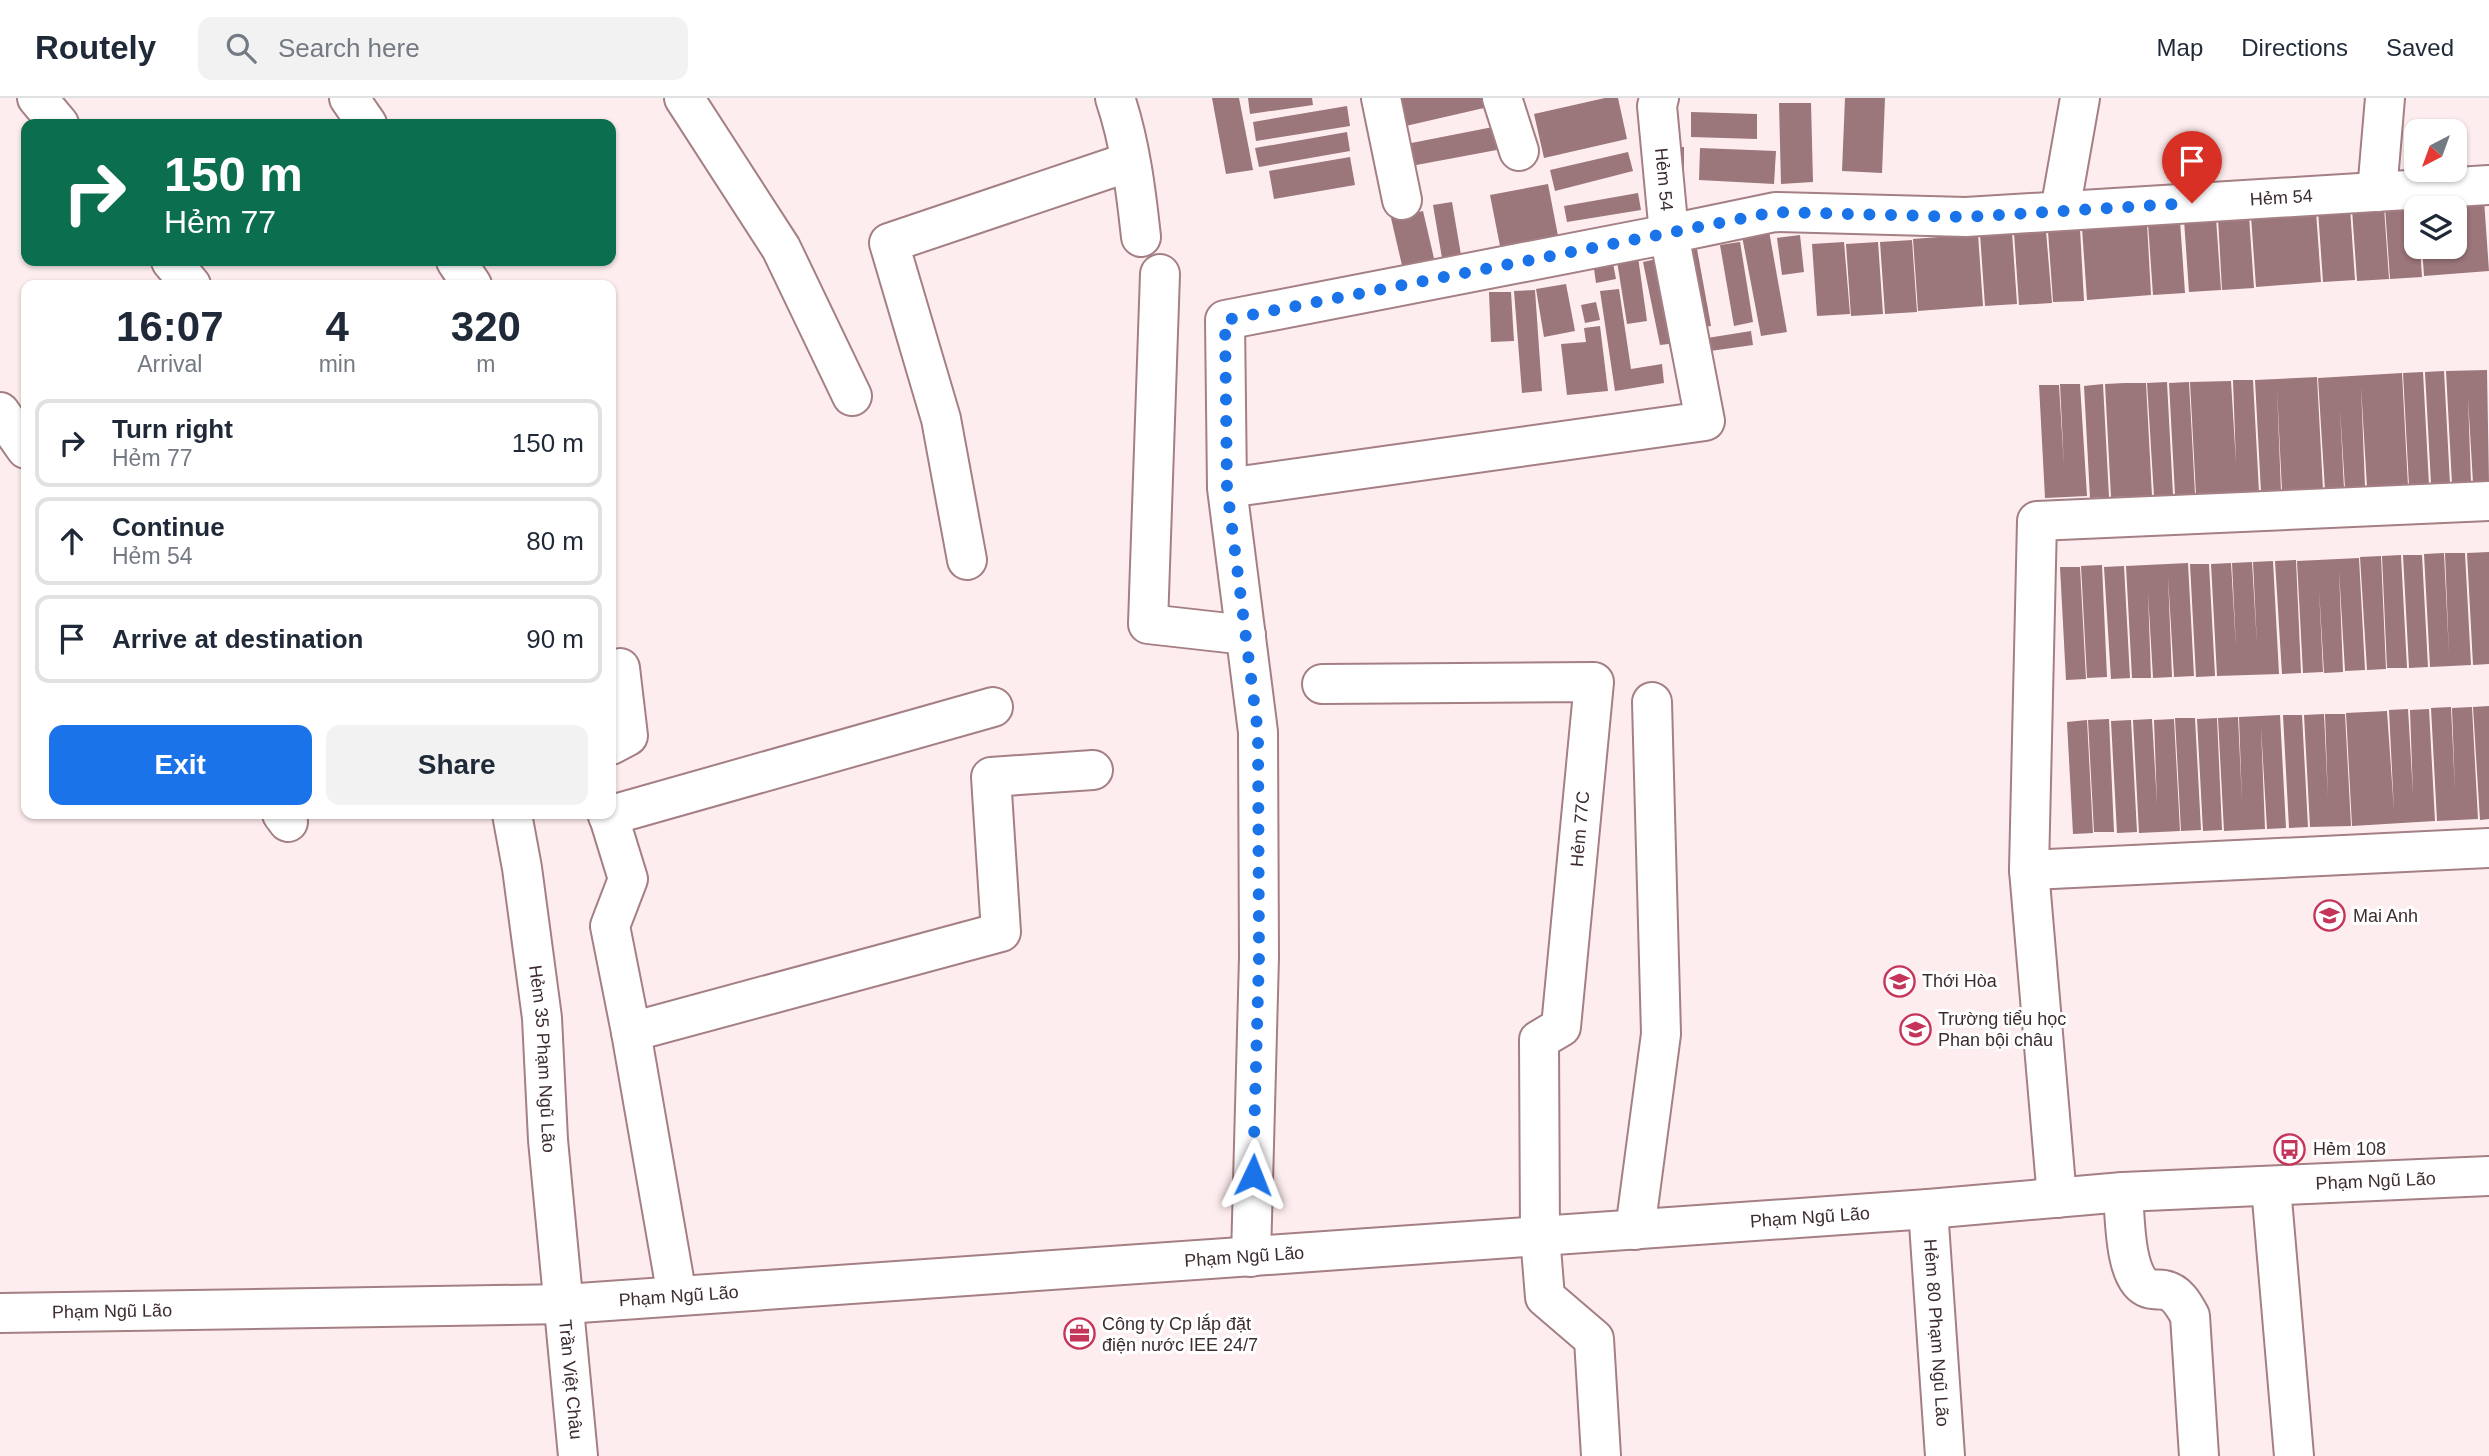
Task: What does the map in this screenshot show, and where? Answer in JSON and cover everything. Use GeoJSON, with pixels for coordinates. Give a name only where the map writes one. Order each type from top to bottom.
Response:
{"type":"FeatureCollection","features":[{"type":"Feature","properties":{"kind":"street"},"geometry":{"type":"LineString","coordinates":[[37,98],[55,119]]}},
{"type":"Feature","properties":{"kind":"street"},"geometry":{"type":"LineString","coordinates":[[349,98],[364,119]]}},
{"type":"Feature","properties":{"kind":"street"},"geometry":{"type":"LineString","coordinates":[[684,98],[780,248],[852,396]]}},
{"type":"Feature","properties":{"kind":"street"},"geometry":{"type":"LineString","coordinates":[[1115,98],[1122,119],[1142,237]]}},
{"type":"Feature","properties":{"kind":"street"},"geometry":{"type":"LineString","coordinates":[[1381,98],[1402,200]]}},
{"type":"Feature","properties":{"kind":"street"},"geometry":{"type":"LineString","coordinates":[[1502,98],[1519,151]]}},
{"type":"Feature","properties":{"kind":"street","name":"Hẻm 54"},"geometry":{"type":"LineString","coordinates":[[1659,98],[1657,106],[1669,234],[1775,212],[1966,217],[2489,185]]}},
{"type":"Feature","properties":{"kind":"street"},"geometry":{"type":"LineString","coordinates":[[2060,211],[2080,98]]}},
{"type":"Feature","properties":{"kind":"street"},"geometry":{"type":"LineString","coordinates":[[2377,192],[2385,98]]}},
{"type":"Feature","properties":{"kind":"street"},"geometry":{"type":"LineString","coordinates":[[967,560],[941,419],[889,243],[1129,162]]}},
{"type":"Feature","properties":{"kind":"street"},"geometry":{"type":"LineString","coordinates":[[1227,488],[1705,421],[1669,234],[1225,320],[1227,488],[1258,733],[1260,857],[1251,1257]]}},
{"type":"Feature","properties":{"kind":"street"},"geometry":{"type":"LineString","coordinates":[[175,266],[187,280]]}},
{"type":"Feature","properties":{"kind":"street"},"geometry":{"type":"LineString","coordinates":[[1160,274],[1148,624],[1246,635]]}},
{"type":"Feature","properties":{"kind":"street"},"geometry":{"type":"LineString","coordinates":[[0,412],[21,442]]}},
{"type":"Feature","properties":{"kind":"street"},"geometry":{"type":"LineString","coordinates":[[2057,1198],[2029,870],[2037,521],[2489,501]]}},
{"type":"Feature","properties":{"kind":"street"},"geometry":{"type":"LineString","coordinates":[[616,742],[628,736],[620,668]]}},
{"type":"Feature","properties":{"kind":"street","name":"Hẻm 77C"},"geometry":{"type":"LineString","coordinates":[[1322,684],[1594,682],[1561,1027],[1539,1040],[1540,1236]]}},
{"type":"Feature","properties":{"kind":"street"},"geometry":{"type":"LineString","coordinates":[[1635,1230],[1661,1034],[1652,702]]}},
{"type":"Feature","properties":{"kind":"street"},"geometry":{"type":"LineString","coordinates":[[616,813],[993,707]]}},
{"type":"Feature","properties":{"kind":"street"},"geometry":{"type":"LineString","coordinates":[[631,1032],[1002,932],[991,777],[1093,770]]}},
{"type":"Feature","properties":{"kind":"street","name":"Hẻm 35 Phạm Ngũ Lão"},"geometry":{"type":"LineString","coordinates":[[513,819],[542,1017],[548,1140],[565,1304]]}},
{"type":"Feature","properties":{"kind":"street"},"geometry":{"type":"LineString","coordinates":[[609,819],[628,879],[610,926],[677,1296]]}},
{"type":"Feature","properties":{"kind":"street"},"geometry":{"type":"LineString","coordinates":[[2029,870],[2489,848]]}},
{"type":"Feature","properties":{"kind":"street","name":"Phạm Ngũ Lão"},"geometry":{"type":"LineString","coordinates":[[0,1312],[565,1304],[1928,1209],[2123,1192],[2489,1176]]}},
{"type":"Feature","properties":{"kind":"street"},"geometry":{"type":"LineString","coordinates":[[2271,1187],[2294,1456]]}},
{"type":"Feature","properties":{"kind":"street"},"geometry":{"type":"LineString","coordinates":[[2123,1192],[2131,1266],[2136,1280],[2147,1288],[2167,1290],[2181,1300],[2190,1316],[2199,1456]]}},
{"type":"Feature","properties":{"kind":"street","name":"Hẻm 80 Phạm Ngũ Lão"},"geometry":{"type":"LineString","coordinates":[[1928,1209],[1945,1456]]}},
{"type":"Feature","properties":{"kind":"street"},"geometry":{"type":"LineString","coordinates":[[1540,1236],[1545,1297],[1594,1339],[1601,1456]]}},
{"type":"Feature","properties":{"kind":"street","name":"Trần Việt Châu"},"geometry":{"type":"LineString","coordinates":[[565,1304],[578,1456]]}},
{"type":"Feature","properties":{"kind":"building"},"geometry":{"type":"Polygon","coordinates":[[[1212,98],[1239,98],[1253,170],[1226,174],[1212,98]]]}},
{"type":"Feature","properties":{"kind":"building"},"geometry":{"type":"Polygon","coordinates":[[[1248,98],[1312,98],[1313,105],[1250,114],[1248,98]]]}},
{"type":"Feature","properties":{"kind":"building"},"geometry":{"type":"Polygon","coordinates":[[[1376,98],[1495,98],[1497,105],[1384,131],[1376,98]]]}},
{"type":"Feature","properties":{"kind":"building"},"geometry":{"type":"Polygon","coordinates":[[[1605,98],[1618,98],[1627,139],[1544,158],[1534,114],[1605,98]]]}},
{"type":"Feature","properties":{"kind":"building"},"geometry":{"type":"Polygon","coordinates":[[[1845,98],[1885,98],[1882,173],[1842,171],[1845,98]]]}},
{"type":"Feature","properties":{"kind":"building"},"geometry":{"type":"Polygon","coordinates":[[[1779,103],[1811,103],[1813,182],[1781,184],[1779,103]]]}},
{"type":"Feature","properties":{"kind":"building"},"geometry":{"type":"Polygon","coordinates":[[[1347,106],[1350,126],[1256,141],[1253,122],[1347,106]]]}},
{"type":"Feature","properties":{"kind":"building"},"geometry":{"type":"Polygon","coordinates":[[[1691,112],[1757,114],[1757,139],[1691,137],[1691,112]]]}},
{"type":"Feature","properties":{"kind":"building"},"geometry":{"type":"Polygon","coordinates":[[[1498,126],[1502,149],[1395,169],[1391,147],[1498,126]]]}},
{"type":"Feature","properties":{"kind":"building"},"geometry":{"type":"Polygon","coordinates":[[[1347,132],[1350,151],[1259,167],[1255,148],[1347,132]]]}},
{"type":"Feature","properties":{"kind":"building"},"geometry":{"type":"Polygon","coordinates":[[[1669,147],[1684,147],[1684,172],[1669,172],[1669,147]]]}},
{"type":"Feature","properties":{"kind":"building"},"geometry":{"type":"Polygon","coordinates":[[[1700,148],[1776,151],[1774,184],[1699,180],[1700,148]]]}},
{"type":"Feature","properties":{"kind":"building"},"geometry":{"type":"Polygon","coordinates":[[[1628,152],[1633,171],[1555,191],[1550,170],[1628,152]]]}},
{"type":"Feature","properties":{"kind":"building"},"geometry":{"type":"Polygon","coordinates":[[[1350,157],[1355,185],[1274,199],[1269,171],[1350,157]]]}},
{"type":"Feature","properties":{"kind":"building"},"geometry":{"type":"Polygon","coordinates":[[[1548,184],[1559,241],[1503,261],[1490,195],[1548,184]]]}},
{"type":"Feature","properties":{"kind":"building"},"geometry":{"type":"Polygon","coordinates":[[[1638,193],[1641,210],[1567,222],[1564,206],[1638,193]]]}},
{"type":"Feature","properties":{"kind":"building"},"geometry":{"type":"Polygon","coordinates":[[[2484,200],[2489,271],[2424,276],[2423,259],[2467,259],[2467,202],[2484,200]]]}},
{"type":"Feature","properties":{"kind":"building"},"geometry":{"type":"Polygon","coordinates":[[[1452,202],[1461,255],[1442,258],[1433,205],[1452,202]]]}},
{"type":"Feature","properties":{"kind":"building"},"geometry":{"type":"Polygon","coordinates":[[[2384,207],[2389,279],[2357,281],[2352,209],[2384,207]]]}},
{"type":"Feature","properties":{"kind":"building"},"geometry":{"type":"Polygon","coordinates":[[[2385,207],[2404,208],[2404,259],[2421,259],[2422,277],[2390,279],[2385,207]]]}},
{"type":"Feature","properties":{"kind":"building"},"geometry":{"type":"Polygon","coordinates":[[[2350,208],[2355,280],[2323,282],[2318,210],[2350,208]]]}},
{"type":"Feature","properties":{"kind":"building"},"geometry":{"type":"Polygon","coordinates":[[[1423,211],[1436,267],[1404,274],[1391,218],[1423,211]]]}},
{"type":"Feature","properties":{"kind":"building"},"geometry":{"type":"Polygon","coordinates":[[[2316,211],[2321,282],[2256,287],[2251,216],[2316,211]]]}},
{"type":"Feature","properties":{"kind":"building"},"geometry":{"type":"Polygon","coordinates":[[[2249,216],[2254,288],[2222,290],[2218,218],[2249,216]]]}},
{"type":"Feature","properties":{"kind":"building"},"geometry":{"type":"Polygon","coordinates":[[[2216,218],[2221,290],[2189,292],[2184,220],[2216,218]]]}},
{"type":"Feature","properties":{"kind":"building"},"geometry":{"type":"Polygon","coordinates":[[[2180,221],[2185,293],[2153,295],[2148,223],[2180,221]]]}},
{"type":"Feature","properties":{"kind":"building"},"geometry":{"type":"Polygon","coordinates":[[[2147,223],[2151,295],[2087,300],[2082,228],[2147,223]]]}},
{"type":"Feature","properties":{"kind":"building"},"geometry":{"type":"Polygon","coordinates":[[[2080,229],[2084,301],[2053,302],[2048,231],[2080,229]]]}},
{"type":"Feature","properties":{"kind":"building"},"geometry":{"type":"Polygon","coordinates":[[[1769,231],[1787,332],[1761,336],[1742,236],[1769,231]]]}},
{"type":"Feature","properties":{"kind":"building"},"geometry":{"type":"Polygon","coordinates":[[[2046,231],[2052,303],[2019,305],[2014,233],[2046,231]]]}},
{"type":"Feature","properties":{"kind":"building"},"geometry":{"type":"Polygon","coordinates":[[[2012,232],[2017,304],[1985,306],[1980,234],[2012,232]]]}},
{"type":"Feature","properties":{"kind":"building"},"geometry":{"type":"Polygon","coordinates":[[[1978,234],[1983,306],[1918,311],[1913,239],[1978,234]]]}},
{"type":"Feature","properties":{"kind":"building"},"geometry":{"type":"Polygon","coordinates":[[[1800,235],[1804,272],[1782,275],[1777,238],[1800,235]]]}},
{"type":"Feature","properties":{"kind":"building"},"geometry":{"type":"Polygon","coordinates":[[[1912,240],[1917,312],[1885,314],[1880,242],[1912,240]]]}},
{"type":"Feature","properties":{"kind":"building"},"geometry":{"type":"Polygon","coordinates":[[[1740,242],[1753,322],[1734,326],[1720,245],[1740,242]]]}},
{"type":"Feature","properties":{"kind":"building"},"geometry":{"type":"Polygon","coordinates":[[[1844,242],[1850,314],[1817,316],[1812,244],[1844,242]]]}},
{"type":"Feature","properties":{"kind":"building"},"geometry":{"type":"Polygon","coordinates":[[[1878,242],[1883,314],[1851,316],[1846,244],[1878,242]]]}},
{"type":"Feature","properties":{"kind":"building"},"geometry":{"type":"Polygon","coordinates":[[[1697,249],[1711,326],[1690,329],[1675,254],[1697,249]]]}},
{"type":"Feature","properties":{"kind":"building"},"geometry":{"type":"Polygon","coordinates":[[[1638,257],[1647,321],[1627,324],[1617,261],[1638,257]]]}},
{"type":"Feature","properties":{"kind":"building"},"geometry":{"type":"Polygon","coordinates":[[[1612,258],[1616,279],[1596,283],[1593,262],[1612,258]]]}},
{"type":"Feature","properties":{"kind":"building"},"geometry":{"type":"Polygon","coordinates":[[[1661,258],[1677,343],[1660,345],[1643,262],[1661,258]]]}},
{"type":"Feature","properties":{"kind":"building"},"geometry":{"type":"Polygon","coordinates":[[[1566,284],[1575,331],[1544,337],[1536,289],[1566,284]]]}},
{"type":"Feature","properties":{"kind":"building"},"geometry":{"type":"Polygon","coordinates":[[[1619,289],[1631,369],[1662,364],[1664,383],[1615,391],[1600,291],[1619,289]]]}},
{"type":"Feature","properties":{"kind":"building"},"geometry":{"type":"Polygon","coordinates":[[[1535,290],[1542,391],[1522,393],[1514,291],[1535,290]]]}},
{"type":"Feature","properties":{"kind":"building"},"geometry":{"type":"Polygon","coordinates":[[[1489,292],[1511,292],[1514,341],[1491,342],[1489,292]]]}},
{"type":"Feature","properties":{"kind":"building"},"geometry":{"type":"Polygon","coordinates":[[[1596,302],[1600,320],[1585,323],[1581,305],[1596,302]]]}},
{"type":"Feature","properties":{"kind":"building"},"geometry":{"type":"Polygon","coordinates":[[[1600,326],[1608,391],[1567,395],[1561,344],[1586,342],[1584,328],[1600,326]]]}},
{"type":"Feature","properties":{"kind":"building"},"geometry":{"type":"Polygon","coordinates":[[[1751,331],[1753,345],[1703,352],[1701,339],[1751,331]]]}},
{"type":"Feature","properties":{"kind":"building"},"geometry":{"type":"Polygon","coordinates":[[[2487,370],[2489,483],[2473,483],[2468,398],[2471,483],[2452,484],[2446,371],[2487,370]]]}},
{"type":"Feature","properties":{"kind":"building"},"geometry":{"type":"Polygon","coordinates":[[[2444,371],[2450,484],[2431,484],[2425,372],[2444,371]]]}},
{"type":"Feature","properties":{"kind":"building"},"geometry":{"type":"Polygon","coordinates":[[[2423,372],[2429,485],[2409,486],[2403,373],[2423,372]]]}},
{"type":"Feature","properties":{"kind":"building"},"geometry":{"type":"Polygon","coordinates":[[[2402,373],[2408,486],[2367,487],[2361,386],[2365,487],[2345,488],[2340,409],[2344,489],[2325,490],[2318,378],[2402,373]]]}},
{"type":"Feature","properties":{"kind":"building"},"geometry":{"type":"Polygon","coordinates":[[[2317,377],[2323,490],[2282,491],[2277,390],[2281,492],[2261,492],[2255,380],[2317,377]]]}},
{"type":"Feature","properties":{"kind":"building"},"geometry":{"type":"Polygon","coordinates":[[[2233,380],[2253,380],[2259,492],[2196,495],[2190,382],[2231,381],[2236,463],[2233,380]]]}},
{"type":"Feature","properties":{"kind":"building"},"geometry":{"type":"Polygon","coordinates":[[[2167,382],[2173,495],[2154,496],[2147,383],[2167,382]]]}},
{"type":"Feature","properties":{"kind":"building"},"geometry":{"type":"Polygon","coordinates":[[[2189,382],[2195,494],[2175,495],[2169,383],[2189,382]]]}},
{"type":"Feature","properties":{"kind":"building"},"geometry":{"type":"Polygon","coordinates":[[[2146,383],[2152,496],[2111,497],[2105,384],[2146,383]]]}},
{"type":"Feature","properties":{"kind":"building"},"geometry":{"type":"Polygon","coordinates":[[[2060,384],[2080,384],[2087,496],[2045,498],[2039,385],[2059,385],[2064,467],[2060,384]]]}},
{"type":"Feature","properties":{"kind":"building"},"geometry":{"type":"Polygon","coordinates":[[[2103,384],[2109,497],[2090,498],[2084,386],[2103,384]]]}},
{"type":"Feature","properties":{"kind":"building"},"geometry":{"type":"Polygon","coordinates":[[[2489,552],[2489,664],[2473,665],[2467,553],[2489,552]]]}},
{"type":"Feature","properties":{"kind":"building"},"geometry":{"type":"Polygon","coordinates":[[[2444,553],[2449,655],[2445,553],[2465,553],[2471,665],[2430,667],[2424,554],[2444,553]]]}},
{"type":"Feature","properties":{"kind":"building"},"geometry":{"type":"Polygon","coordinates":[[[2401,555],[2407,668],[2387,668],[2382,556],[2401,555]]]}},
{"type":"Feature","properties":{"kind":"building"},"geometry":{"type":"Polygon","coordinates":[[[2403,555],[2422,555],[2428,667],[2409,668],[2403,555]]]}},
{"type":"Feature","properties":{"kind":"building"},"geometry":{"type":"Polygon","coordinates":[[[2381,556],[2386,669],[2367,670],[2360,557],[2381,556]]]}},
{"type":"Feature","properties":{"kind":"building"},"geometry":{"type":"Polygon","coordinates":[[[2359,558],[2365,670],[2345,671],[2339,570],[2343,672],[2324,673],[2319,588],[2323,672],[2303,673],[2297,561],[2359,558]]]}},
{"type":"Feature","properties":{"kind":"building"},"geometry":{"type":"Polygon","coordinates":[[[2296,560],[2301,673],[2282,674],[2275,561],[2296,560]]]}},
{"type":"Feature","properties":{"kind":"building"},"geometry":{"type":"Polygon","coordinates":[[[2273,561],[2279,674],[2217,676],[2211,564],[2231,563],[2236,648],[2232,563],[2252,562],[2257,645],[2253,562],[2273,561]]]}},
{"type":"Feature","properties":{"kind":"building"},"geometry":{"type":"Polygon","coordinates":[[[2188,563],[2194,676],[2174,677],[2168,576],[2172,677],[2153,678],[2148,593],[2151,678],[2132,678],[2126,566],[2188,563]]]}},
{"type":"Feature","properties":{"kind":"building"},"geometry":{"type":"Polygon","coordinates":[[[2190,564],[2209,564],[2215,676],[2196,677],[2190,564]]]}},
{"type":"Feature","properties":{"kind":"building"},"geometry":{"type":"Polygon","coordinates":[[[2102,565],[2107,677],[2087,678],[2081,566],[2102,565]]]}},
{"type":"Feature","properties":{"kind":"building"},"geometry":{"type":"Polygon","coordinates":[[[2124,566],[2130,678],[2111,679],[2104,567],[2124,566]]]}},
{"type":"Feature","properties":{"kind":"building"},"geometry":{"type":"Polygon","coordinates":[[[2060,567],[2080,567],[2086,679],[2066,680],[2060,567]]]}},
{"type":"Feature","properties":{"kind":"building"},"geometry":{"type":"Polygon","coordinates":[[[2489,706],[2489,819],[2480,820],[2473,707],[2489,706]]]}},
{"type":"Feature","properties":{"kind":"building"},"geometry":{"type":"Polygon","coordinates":[[[2451,707],[2455,791],[2452,708],[2472,707],[2478,819],[2437,821],[2431,708],[2451,707]]]}},
{"type":"Feature","properties":{"kind":"building"},"geometry":{"type":"Polygon","coordinates":[[[2408,709],[2413,794],[2410,710],[2429,709],[2435,821],[2352,826],[2346,713],[2387,711],[2394,811],[2389,710],[2408,709]]]}},
{"type":"Feature","properties":{"kind":"building"},"geometry":{"type":"Polygon","coordinates":[[[2324,714],[2328,799],[2325,714],[2345,714],[2351,826],[2310,827],[2304,715],[2324,714]]]}},
{"type":"Feature","properties":{"kind":"building"},"geometry":{"type":"Polygon","coordinates":[[[2280,715],[2286,828],[2267,829],[2261,727],[2265,829],[2224,831],[2218,718],[2238,717],[2242,802],[2239,717],[2280,715]]]}},
{"type":"Feature","properties":{"kind":"building"},"geometry":{"type":"Polygon","coordinates":[[[2283,715],[2302,715],[2308,827],[2289,828],[2283,715]]]}},
{"type":"Feature","properties":{"kind":"building"},"geometry":{"type":"Polygon","coordinates":[[[2175,718],[2195,718],[2201,830],[2181,831],[2175,718]]]}},
{"type":"Feature","properties":{"kind":"building"},"geometry":{"type":"Polygon","coordinates":[[[2217,718],[2222,830],[2203,831],[2197,719],[2217,718]]]}},
{"type":"Feature","properties":{"kind":"building"},"geometry":{"type":"Polygon","coordinates":[[[2109,719],[2114,832],[2094,832],[2088,720],[2109,719]]]}},
{"type":"Feature","properties":{"kind":"building"},"geometry":{"type":"Polygon","coordinates":[[[2152,719],[2157,804],[2154,720],[2174,719],[2180,831],[2139,833],[2133,720],[2152,719]]]}},
{"type":"Feature","properties":{"kind":"building"},"geometry":{"type":"Polygon","coordinates":[[[2087,720],[2093,833],[2073,834],[2067,722],[2087,720]]]}},
{"type":"Feature","properties":{"kind":"building"},"geometry":{"type":"Polygon","coordinates":[[[2131,720],[2137,832],[2117,833],[2111,721],[2131,720]]]}},
{"type":"Feature","properties":{"kind":"place","name":"Mai Anh"},"geometry":{"type":"Point","coordinates":[2330,916]}},
{"type":"Feature","properties":{"kind":"place","name":"Thới Hòa"},"geometry":{"type":"Point","coordinates":[1899,981]}},
{"type":"Feature","properties":{"kind":"place","name":"Trường tiểu học Phan bội châu"},"geometry":{"type":"Point","coordinates":[1915,1029]}},
{"type":"Feature","properties":{"kind":"place","name":"Hẻm 108"},"geometry":{"type":"Point","coordinates":[2290,1149]}},
{"type":"Feature","properties":{"kind":"place","name":"Công ty Cp lắp đặt điện nước IEE 24/7"},"geometry":{"type":"Point","coordinates":[1079,1334]}},
{"type":"Feature","properties":{"kind":"route"},"geometry":{"type":"LineString","coordinates":[[1253,1175],[1259,957],[1258,733],[1227,488],[1225,320],[1775,212],[1966,217],[2192,203]]}}]}
